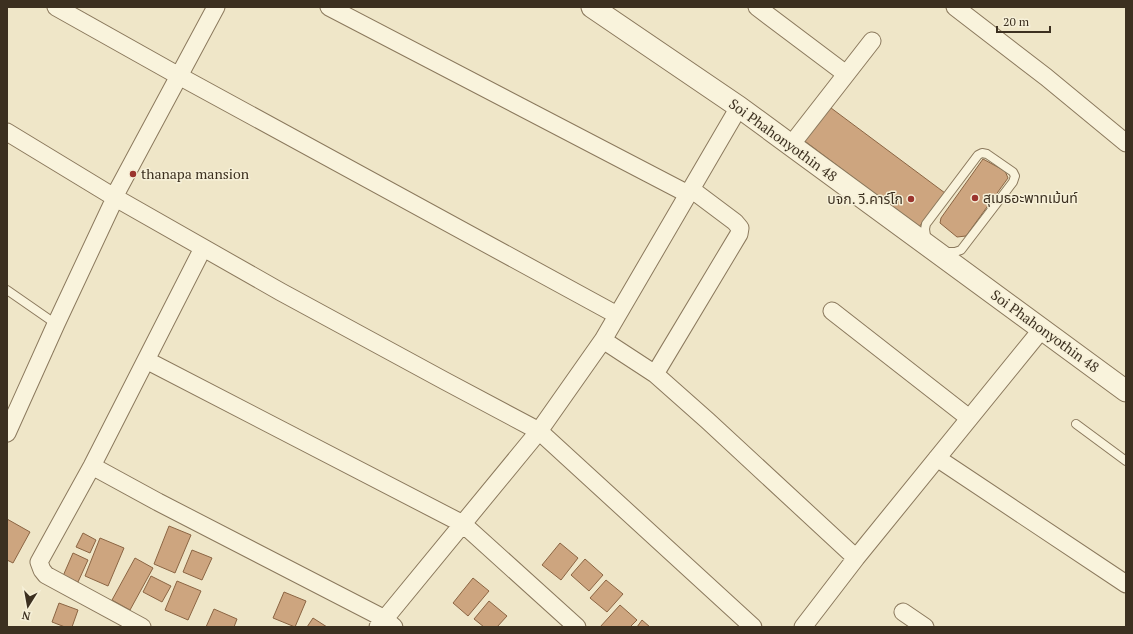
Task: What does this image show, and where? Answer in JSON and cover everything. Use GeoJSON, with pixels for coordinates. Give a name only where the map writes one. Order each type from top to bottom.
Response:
{"type":"FeatureCollection","features":[{"type":"Feature","properties":{"kind":"street"},"geometry":{"type":"LineString","coordinates":[[56,7],[179,76],[617,315]]}},
{"type":"Feature","properties":{"kind":"street"},"geometry":{"type":"LineString","coordinates":[[7,433],[114,197],[216,7]]}},
{"type":"Feature","properties":{"kind":"street"},"geometry":{"type":"LineString","coordinates":[[329,7],[689,192],[736,222],[740,228],[739,234],[655,374]]}},
{"type":"Feature","properties":{"kind":"street","name":"Soi Phahonyothin 48"},"geometry":{"type":"LineString","coordinates":[[592,7],[739,106],[1126,391]]}},
{"type":"Feature","properties":{"kind":"street"},"geometry":{"type":"LineString","coordinates":[[757,7],[846,74]]}},
{"type":"Feature","properties":{"kind":"street"},"geometry":{"type":"LineString","coordinates":[[955,7],[1046,77],[1126,143]]}},
{"type":"Feature","properties":{"kind":"street"},"geometry":{"type":"LineString","coordinates":[[791,145],[872,41]]}},
{"type":"Feature","properties":{"kind":"street"},"geometry":{"type":"LineString","coordinates":[[92,466],[386,624],[463,524],[539,431],[603,340],[739,106]]}},
{"type":"Feature","properties":{"kind":"street"},"geometry":{"type":"LineString","coordinates":[[7,132],[114,197],[203,248],[438,378],[539,431],[753,627]]}},
{"type":"Feature","properties":{"kind":"street"},"geometry":{"type":"LineString","coordinates":[[142,627],[46,575],[42,570],[40,562],[92,466],[203,248]]}},
{"type":"Feature","properties":{"kind":"street"},"geometry":{"type":"LineString","coordinates":[[832,311],[969,418]]}},
{"type":"Feature","properties":{"kind":"street"},"geometry":{"type":"LineString","coordinates":[[803,627],[856,558],[1042,329]]}},
{"type":"Feature","properties":{"kind":"street"},"geometry":{"type":"LineString","coordinates":[[603,340],[655,374],[856,558]]}},
{"type":"Feature","properties":{"kind":"street"},"geometry":{"type":"LineString","coordinates":[[146,360],[463,524],[577,627]]}},
{"type":"Feature","properties":{"kind":"street"},"geometry":{"type":"LineString","coordinates":[[937,458],[1126,584]]}},
{"type":"Feature","properties":{"kind":"street"},"geometry":{"type":"LineString","coordinates":[[903,612],[925,627]]}},
{"type":"Feature","properties":{"kind":"lane"},"geometry":{"type":"LineString","coordinates":[[922,241],[926,235],[925,226],[977,156],[982,153],[988,154],[1013,172],[1015,176],[1014,182],[960,250],[949,252],[945,258]]}},
{"type":"Feature","properties":{"kind":"lane"},"geometry":{"type":"LineString","coordinates":[[7,290],[56,324]]}},
{"type":"Feature","properties":{"kind":"lane"},"geometry":{"type":"LineString","coordinates":[[1076,424],[1126,461]]}},
{"type":"Feature","properties":{"kind":"building"},"geometry":{"type":"Polygon","coordinates":[[[827,105],[945,193],[919,227],[802,139],[827,105]]]}},
{"type":"Feature","properties":{"kind":"building","name":"สุเมธอะพาทเม้นท์"},"geometry":{"type":"Polygon","coordinates":[[[983,159],[1005,171],[1008,178],[966,236],[957,237],[940,223],[941,218],[983,159]]]}},
{"type":"Feature","properties":{"kind":"building"},"geometry":{"type":"Polygon","coordinates":[[[7,519],[30,532],[13,563],[7,560],[7,519]]]}},
{"type":"Feature","properties":{"kind":"building"},"geometry":{"type":"Polygon","coordinates":[[[169,526],[191,535],[175,573],[154,564],[169,526]]]}},
{"type":"Feature","properties":{"kind":"building"},"geometry":{"type":"Polygon","coordinates":[[[83,533],[96,540],[90,553],[76,547],[83,533]]]}},
{"type":"Feature","properties":{"kind":"building"},"geometry":{"type":"Polygon","coordinates":[[[100,538],[124,548],[108,586],[85,576],[100,538]]]}},
{"type":"Feature","properties":{"kind":"building"},"geometry":{"type":"Polygon","coordinates":[[[560,543],[578,558],[561,580],[542,565],[560,543]]]}},
{"type":"Feature","properties":{"kind":"building"},"geometry":{"type":"Polygon","coordinates":[[[192,550],[212,558],[202,580],[183,572],[192,550]]]}},
{"type":"Feature","properties":{"kind":"building"},"geometry":{"type":"Polygon","coordinates":[[[73,553],[88,560],[78,582],[63,576],[73,553]]]}},
{"type":"Feature","properties":{"kind":"building"},"geometry":{"type":"Polygon","coordinates":[[[135,558],[153,568],[130,610],[112,600],[135,558]]]}},
{"type":"Feature","properties":{"kind":"building"},"geometry":{"type":"Polygon","coordinates":[[[585,559],[603,575],[589,591],[571,575],[585,559]]]}},
{"type":"Feature","properties":{"kind":"building"},"geometry":{"type":"Polygon","coordinates":[[[151,576],[171,586],[162,602],[143,592],[151,576]]]}},
{"type":"Feature","properties":{"kind":"building"},"geometry":{"type":"Polygon","coordinates":[[[473,578],[489,591],[468,616],[453,603],[473,578]]]}},
{"type":"Feature","properties":{"kind":"building"},"geometry":{"type":"Polygon","coordinates":[[[606,580],[623,594],[607,612],[590,598],[606,580]]]}},
{"type":"Feature","properties":{"kind":"building"},"geometry":{"type":"Polygon","coordinates":[[[177,581],[201,591],[188,620],[165,610],[177,581]]]}},
{"type":"Feature","properties":{"kind":"building"},"geometry":{"type":"Polygon","coordinates":[[[284,592],[306,601],[295,627],[273,618],[284,592]]]}},
{"type":"Feature","properties":{"kind":"building"},"geometry":{"type":"Polygon","coordinates":[[[489,601],[507,616],[497,627],[484,627],[474,619],[489,601]]]}},
{"type":"Feature","properties":{"kind":"building"},"geometry":{"type":"Polygon","coordinates":[[[59,603],[78,610],[72,627],[65,627],[52,622],[59,603]]]}},
{"type":"Feature","properties":{"kind":"building"},"geometry":{"type":"Polygon","coordinates":[[[620,605],[637,620],[630,627],[600,627],[620,605]]]}},
{"type":"Feature","properties":{"kind":"building"},"geometry":{"type":"Polygon","coordinates":[[[214,609],[237,619],[234,627],[206,627],[214,609]]]}},
{"type":"Feature","properties":{"kind":"building"},"geometry":{"type":"Polygon","coordinates":[[[313,618],[327,627],[307,627],[313,618]]]}},
{"type":"Feature","properties":{"kind":"building"},"geometry":{"type":"Polygon","coordinates":[[[642,620],[650,627],[637,627],[642,620]]]}},
{"type":"Feature","properties":{"kind":"place","name":"thanapa mansion"},"geometry":{"type":"Point","coordinates":[133,174]}},
{"type":"Feature","properties":{"kind":"place","name":"สุเมธอะพาทเม้นท์"},"geometry":{"type":"Point","coordinates":[975,198]}},
{"type":"Feature","properties":{"kind":"place","name":"บจก. วี.คาร์โก"},"geometry":{"type":"Point","coordinates":[911,199]}}]}
